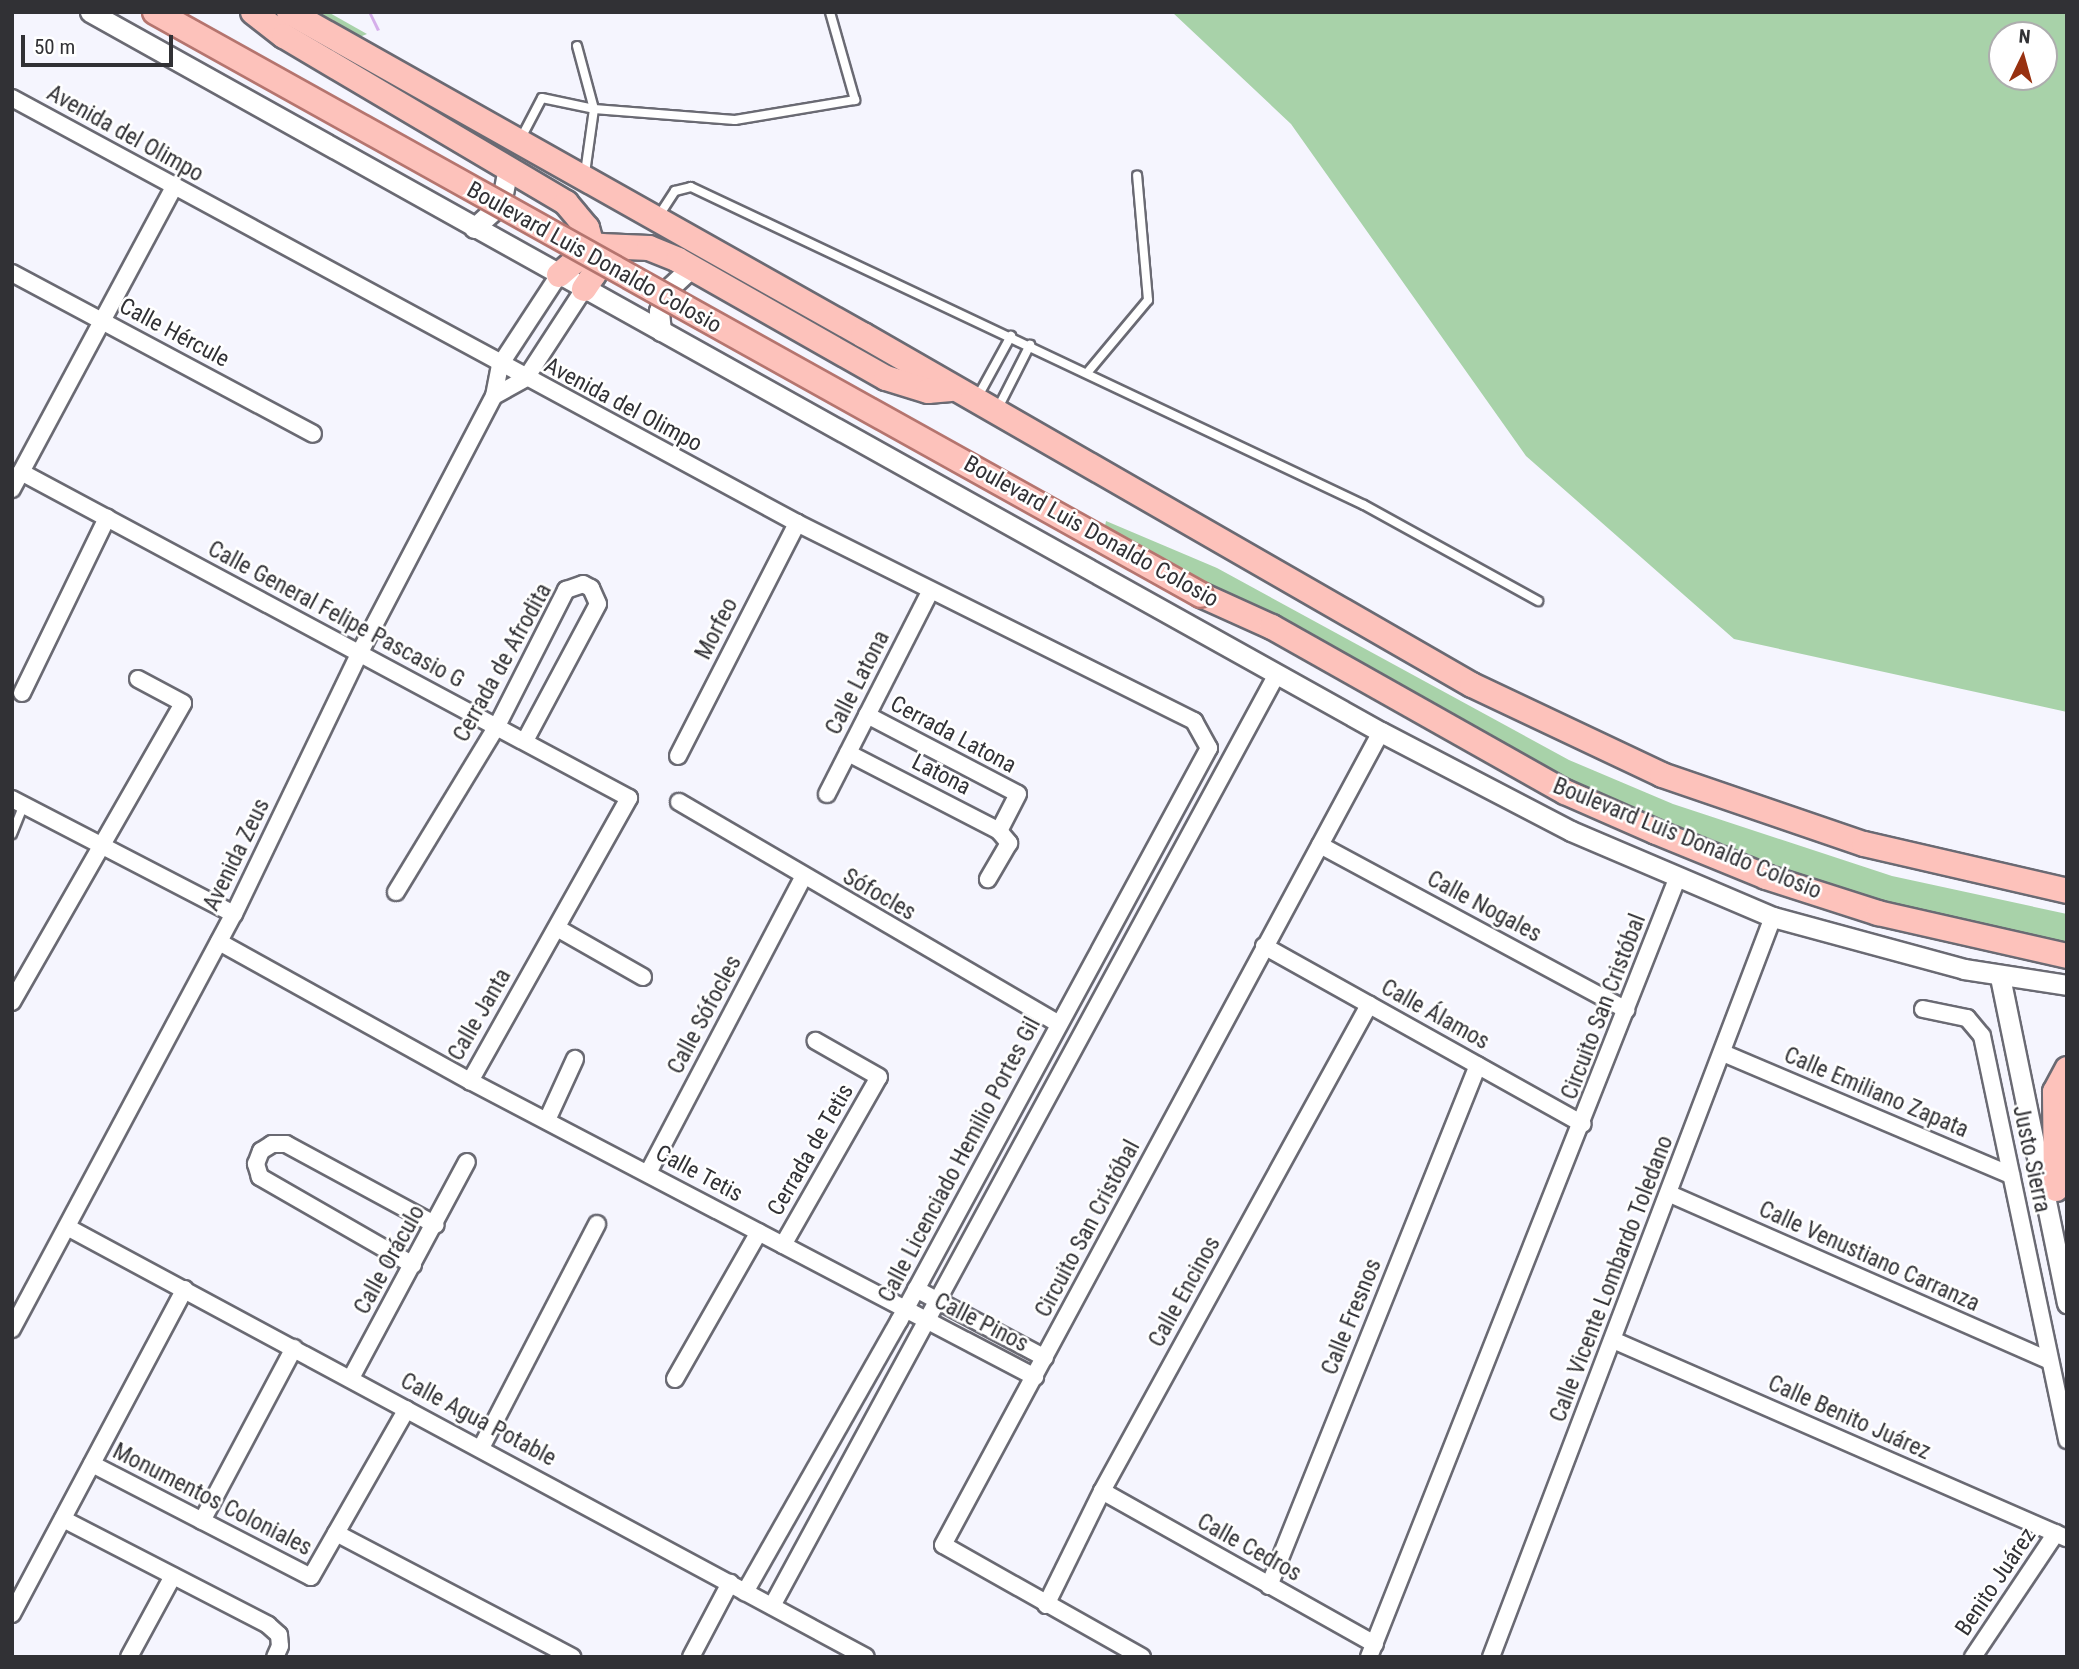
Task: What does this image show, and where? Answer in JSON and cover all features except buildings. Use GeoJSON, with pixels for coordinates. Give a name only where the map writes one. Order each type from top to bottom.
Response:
{"type":"FeatureCollection","features":[{"type":"Feature","properties":{"kind":"main road","name":"Boulevard Luis Donaldo Colosio"},"geometry":{"type":"LineString","coordinates":[[155,12],[1200,594],[1272,627],[1565,792],[1766,877],[1878,913],[2067,956]]}},
{"type":"Feature","properties":{"kind":"main road"},"geometry":{"type":"LineString","coordinates":[[253,12],[284,36],[508,168],[574,211],[594,249],[594,274],[584,289]]}},
{"type":"Feature","properties":{"kind":"main road"},"geometry":{"type":"LineString","coordinates":[[289,12],[656,218],[1472,685],[1662,775],[1864,844],[2067,891]]}},
{"type":"Feature","properties":{"kind":"main road"},"geometry":{"type":"LineString","coordinates":[[559,275],[594,249],[619,244],[649,248],[692,267],[886,378],[928,391],[952,389]]}},
{"type":"Feature","properties":{"kind":"main road"},"geometry":{"type":"LineString","coordinates":[[2056,1189],[2055,1092],[2067,1069]]}},
{"type":"Feature","properties":{"kind":"street"},"geometry":{"type":"LineString","coordinates":[[90,12],[1381,732],[1570,831],[1773,917],[2000,977],[2067,985]]}},
{"type":"Feature","properties":{"kind":"street","name":"Avenida del Olimpo"},"geometry":{"type":"LineString","coordinates":[[12,98],[500,365],[797,523],[1194,722],[1209,748]]}},
{"type":"Feature","properties":{"kind":"street"},"geometry":{"type":"LineString","coordinates":[[474,228],[500,204],[508,168]]}},
{"type":"Feature","properties":{"kind":"street"},"geometry":{"type":"LineString","coordinates":[[12,489],[174,187]]}},
{"type":"Feature","properties":{"kind":"street"},"geometry":{"type":"LineString","coordinates":[[661,331],[659,311],[665,292],[692,267]]}},
{"type":"Feature","properties":{"kind":"street","name":"Calle Hércule"},"geometry":{"type":"LineString","coordinates":[[12,273],[313,434]]}},
{"type":"Feature","properties":{"kind":"street","name":"Avenida Zeus"},"geometry":{"type":"LineString","coordinates":[[12,1329],[234,914],[359,653],[494,396],[500,365],[559,275]]}},
{"type":"Feature","properties":{"kind":"street"},"geometry":{"type":"LineString","coordinates":[[494,396],[526,378],[584,289]]}},
{"type":"Feature","properties":{"kind":"street","name":"Calle General Felipe Pascasio G"},"geometry":{"type":"LineString","coordinates":[[21,472],[629,797]]}},
{"type":"Feature","properties":{"kind":"street"},"geometry":{"type":"LineString","coordinates":[[22,694],[107,518]]}},
{"type":"Feature","properties":{"kind":"street","name":"Morfeo"},"geometry":{"type":"LineString","coordinates":[[678,756],[797,523]]}},
{"type":"Feature","properties":{"kind":"street","name":"Cerrada de Afrodita"},"geometry":{"type":"LineString","coordinates":[[396,892],[496,726],[566,590],[583,584],[591,588],[598,604],[525,741]]}},
{"type":"Feature","properties":{"kind":"street","name":"Calle Latona"},"geometry":{"type":"LineString","coordinates":[[827,794],[930,592]]}},
{"type":"Feature","properties":{"kind":"street"},"geometry":{"type":"LineString","coordinates":[[772,1606],[941,1302],[1278,674]]}},
{"type":"Feature","properties":{"kind":"street"},"geometry":{"type":"LineString","coordinates":[[12,1002],[183,703],[138,679]]}},
{"type":"Feature","properties":{"kind":"street","name":"Cerrada Latona"},"geometry":{"type":"LineString","coordinates":[[867,715],[1018,794],[1004,837]]}},
{"type":"Feature","properties":{"kind":"street","name":"Circuito San Cristóbal"},"geometry":{"type":"LineString","coordinates":[[1142,1657],[943,1545],[1381,732]]}},
{"type":"Feature","properties":{"kind":"street","name":"Calle Licenciado Hemilio Portes Gil"},"geometry":{"type":"LineString","coordinates":[[745,1592],[916,1289],[1209,748]]}},
{"type":"Feature","properties":{"kind":"street","name":"Latona"},"geometry":{"type":"LineString","coordinates":[[848,753],[1004,837]]}},
{"type":"Feature","properties":{"kind":"street","name":"Calle Janta"},"geometry":{"type":"LineString","coordinates":[[219,942],[470,1081],[629,797]]}},
{"type":"Feature","properties":{"kind":"street"},"geometry":{"type":"LineString","coordinates":[[18,802],[234,914]]}},
{"type":"Feature","properties":{"kind":"street","name":"Sófocles"},"geometry":{"type":"LineString","coordinates":[[680,802],[803,878],[1059,1024]]}},
{"type":"Feature","properties":{"kind":"street"},"geometry":{"type":"LineString","coordinates":[[988,879],[1004,837]]}},
{"type":"Feature","properties":{"kind":"street","name":"Calle Nogales"},"geometry":{"type":"LineString","coordinates":[[1320,845],[1626,1010]]}},
{"type":"Feature","properties":{"kind":"street","name":"Calle Sófocles"},"geometry":{"type":"LineString","coordinates":[[648,1173],[803,878]]}},
{"type":"Feature","properties":{"kind":"street","name":"Circuito San Cristóbal"},"geometry":{"type":"LineString","coordinates":[[1372,1650],[1678,879]]}},
{"type":"Feature","properties":{"kind":"street","name":"Calle Vicente Lombardo Toledano"},"geometry":{"type":"LineString","coordinates":[[1491,1657],[1670,1194],[1773,917]]}},
{"type":"Feature","properties":{"kind":"street"},"geometry":{"type":"LineString","coordinates":[[557,928],[643,977]]}},
{"type":"Feature","properties":{"kind":"street","name":"Calle Álamos"},"geometry":{"type":"LineString","coordinates":[[1264,946],[1583,1124]]}},
{"type":"Feature","properties":{"kind":"street"},"geometry":{"type":"LineString","coordinates":[[2000,977],[2067,1303]]}},
{"type":"Feature","properties":{"kind":"street","name":"Calle Encinos"},"geometry":{"type":"LineString","coordinates":[[1046,1605],[1101,1491],[1369,1005]]}},
{"type":"Feature","properties":{"kind":"street","name":"Justo Sierra"},"geometry":{"type":"LineString","coordinates":[[1923,1009],[1967,1018],[1982,1036],[2067,1440]]}},
{"type":"Feature","properties":{"kind":"street","name":"Cerrada de Tetis"},"geometry":{"type":"LineString","coordinates":[[783,1245],[879,1077],[816,1041]]}},
{"type":"Feature","properties":{"kind":"street","name":"Calle Emiliano Zapata"},"geometry":{"type":"LineString","coordinates":[[1723,1053],[2011,1175]]}},
{"type":"Feature","properties":{"kind":"street"},"geometry":{"type":"LineString","coordinates":[[548,1118],[575,1059]]}},
{"type":"Feature","properties":{"kind":"street","name":"Calle Fresnos"},"geometry":{"type":"LineString","coordinates":[[1269,1586],[1478,1065]]}},
{"type":"Feature","properties":{"kind":"street","name":"Calle Tetis"},"geometry":{"type":"LineString","coordinates":[[470,1081],[548,1118],[905,1309]]}},
{"type":"Feature","properties":{"kind":"street"},"geometry":{"type":"LineString","coordinates":[[413,1265],[260,1177],[256,1164],[261,1151],[272,1143],[286,1144],[436,1225]]}},
{"type":"Feature","properties":{"kind":"street","name":"Calle Oráculo"},"geometry":{"type":"LineString","coordinates":[[351,1378],[436,1225],[467,1162]]}},
{"type":"Feature","properties":{"kind":"street"},"geometry":{"type":"LineString","coordinates":[[2056,1189],[2067,1237]]}},
{"type":"Feature","properties":{"kind":"street","name":"Calle Venustiano Carranza"},"geometry":{"type":"LineString","coordinates":[[1670,1194],[2050,1361]]}},
{"type":"Feature","properties":{"kind":"street"},"geometry":{"type":"LineString","coordinates":[[482,1446],[597,1224]]}},
{"type":"Feature","properties":{"kind":"street","name":"Calle Agua Potable"},"geometry":{"type":"LineString","coordinates":[[66,1227],[407,1409],[482,1446],[772,1606],[839,1650],[866,1657]]}},
{"type":"Feature","properties":{"kind":"street","name":"Cerrada de Tetis"},"geometry":{"type":"LineString","coordinates":[[675,1379],[759,1232]]}},
{"type":"Feature","properties":{"kind":"street"},"geometry":{"type":"LineString","coordinates":[[12,1614],[184,1289]]}},
{"type":"Feature","properties":{"kind":"street","name":"Calle Pinos"},"geometry":{"type":"LineString","coordinates":[[916,1289],[1045,1358]]}},
{"type":"Feature","properties":{"kind":"street","name":"Calle Pinos"},"geometry":{"type":"LineString","coordinates":[[905,1309],[1035,1377]]}},
{"type":"Feature","properties":{"kind":"street","name":"Calle Benito Juárez"},"geometry":{"type":"LineString","coordinates":[[1614,1340],[2062,1535]]}},
{"type":"Feature","properties":{"kind":"street"},"geometry":{"type":"LineString","coordinates":[[202,1521],[294,1348]]}},
{"type":"Feature","properties":{"kind":"street"},"geometry":{"type":"LineString","coordinates":[[407,1409],[336,1533],[572,1657]]}},
{"type":"Feature","properties":{"kind":"street","name":"Monumentos Coloniales"},"geometry":{"type":"LineString","coordinates":[[92,1464],[311,1577],[336,1533]]}},
{"type":"Feature","properties":{"kind":"street","name":"Calle Cedros"},"geometry":{"type":"LineString","coordinates":[[1101,1491],[1269,1586],[1372,1650]]}},
{"type":"Feature","properties":{"kind":"street"},"geometry":{"type":"LineString","coordinates":[[64,1519],[268,1625],[279,1636],[278,1651]]}},
{"type":"Feature","properties":{"kind":"street","name":"Benito Juárez"},"geometry":{"type":"LineString","coordinates":[[1973,1657],[2062,1535]]}},
{"type":"Feature","properties":{"kind":"street"},"geometry":{"type":"LineString","coordinates":[[129,1657],[173,1576]]}},
{"type":"Feature","properties":{"kind":"street"},"geometry":{"type":"LineString","coordinates":[[691,1657],[730,1583]]}},
{"type":"Feature","properties":{"kind":"lane"},"geometry":{"type":"LineString","coordinates":[[519,141],[542,97],[594,109],[735,120],[855,100],[830,12]]}},
{"type":"Feature","properties":{"kind":"lane"},"geometry":{"type":"LineString","coordinates":[[577,46],[594,109],[584,178]]}},
{"type":"Feature","properties":{"kind":"lane"},"geometry":{"type":"LineString","coordinates":[[1087,373],[1148,300],[1137,175]]}},
{"type":"Feature","properties":{"kind":"lane"},"geometry":{"type":"LineString","coordinates":[[656,218],[675,191],[691,187],[1364,505],[1538,601]]}},
{"type":"Feature","properties":{"kind":"lane"},"geometry":{"type":"LineString","coordinates":[[984,408],[1011,336]]}},
{"type":"Feature","properties":{"kind":"lane"},"geometry":{"type":"LineString","coordinates":[[984,408],[1030,345]]}},
{"type":"Feature","properties":{"kind":"lane"},"geometry":{"type":"LineString","coordinates":[[12,834],[18,802]]}},
{"type":"Feature","properties":{"kind":"green space"},"geometry":{"type":"Polygon","coordinates":[[[314,12],[328,12],[367,34],[357,38],[314,12]]]}},
{"type":"Feature","properties":{"kind":"green space"},"geometry":{"type":"Polygon","coordinates":[[[1172,12],[2067,12],[2067,712],[1734,639],[1526,456],[1291,124],[1172,12]]]}},
{"type":"Feature","properties":{"kind":"green space"},"geometry":{"type":"Polygon","coordinates":[[[1106,521],[1217,568],[1569,760],[1673,804],[1892,876],[2067,914],[2067,942],[2016,935],[1883,903],[1760,865],[1561,778],[1205,586],[1105,526],[1106,521]]]}}]}
